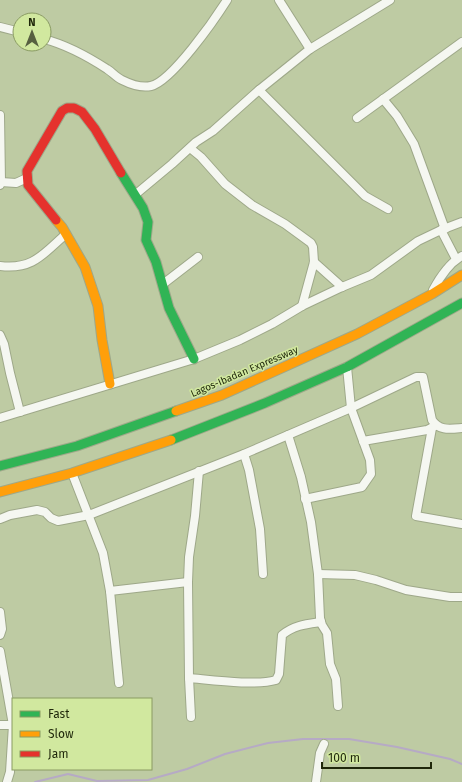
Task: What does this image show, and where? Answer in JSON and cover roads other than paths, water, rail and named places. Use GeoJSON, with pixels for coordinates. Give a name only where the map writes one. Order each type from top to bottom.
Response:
{"type":"FeatureCollection","features":[{"type":"Feature","properties":{"kind":"main road"},"geometry":{"type":"LineString","coordinates":[[110,384],[102,340],[98,306],[85,267],[54,216],[28,185],[27,171],[62,111],[67,108],[74,108],[82,112],[95,129],[136,194],[148,222],[146,240],[152,248],[157,262],[166,301],[194,359]]}},
{"type":"Feature","properties":{"kind":"main road","name":"Lagos-Ibadan Expressway"},"geometry":{"type":"LineString","coordinates":[[0,466],[77,446],[222,395],[357,334],[432,294],[462,275]]}},
{"type":"Feature","properties":{"kind":"main road"},"geometry":{"type":"LineString","coordinates":[[0,492],[38,483],[181,437],[265,403],[347,367],[462,304]]}},
{"type":"Feature","properties":{"kind":"street"},"geometry":{"type":"LineString","coordinates":[[52,42],[70,48],[87,57],[112,72],[120,80],[142,87],[152,86],[172,71],[196,44],[227,0]]}},
{"type":"Feature","properties":{"kind":"street"},"geometry":{"type":"LineString","coordinates":[[278,0],[310,49]]}},
{"type":"Feature","properties":{"kind":"street"},"geometry":{"type":"LineString","coordinates":[[136,194],[310,49],[390,0]]}},
{"type":"Feature","properties":{"kind":"street"},"geometry":{"type":"LineString","coordinates":[[0,27],[12,30]]}},
{"type":"Feature","properties":{"kind":"street"},"geometry":{"type":"LineString","coordinates":[[357,118],[462,42]]}},
{"type":"Feature","properties":{"kind":"street"},"geometry":{"type":"LineString","coordinates":[[259,90],[365,196],[388,209]]}},
{"type":"Feature","properties":{"kind":"street"},"geometry":{"type":"LineString","coordinates":[[383,99],[397,116],[414,144],[443,229],[459,258],[443,274],[432,294]]}},
{"type":"Feature","properties":{"kind":"street"},"geometry":{"type":"LineString","coordinates":[[0,115],[1,183],[16,183],[27,178]]}},
{"type":"Feature","properties":{"kind":"street"},"geometry":{"type":"LineString","coordinates":[[190,148],[201,157],[225,184],[252,205],[285,224],[312,243],[314,262],[302,306]]}},
{"type":"Feature","properties":{"kind":"street"},"geometry":{"type":"LineString","coordinates":[[0,418],[194,359],[240,340],[272,324],[302,306],[371,275],[418,241],[462,222]]}},
{"type":"Feature","properties":{"kind":"street"},"geometry":{"type":"LineString","coordinates":[[0,266],[23,266],[33,262],[66,234]]}},
{"type":"Feature","properties":{"kind":"street"},"geometry":{"type":"LineString","coordinates":[[163,284],[198,257]]}},
{"type":"Feature","properties":{"kind":"street"},"geometry":{"type":"LineString","coordinates":[[314,262],[342,287]]}},
{"type":"Feature","properties":{"kind":"street"},"geometry":{"type":"LineString","coordinates":[[0,335],[4,344],[20,412]]}},
{"type":"Feature","properties":{"kind":"street"},"geometry":{"type":"LineString","coordinates":[[305,500],[362,487],[371,474],[372,469],[370,460],[351,408],[347,367]]}},
{"type":"Feature","properties":{"kind":"street"},"geometry":{"type":"LineString","coordinates":[[0,519],[10,515],[37,510],[44,512],[51,518],[58,521],[89,515],[244,454],[351,408],[416,377],[423,376],[434,427],[416,516],[462,524]]}},
{"type":"Feature","properties":{"kind":"street"},"geometry":{"type":"LineString","coordinates":[[363,441],[434,427],[462,428]]}},
{"type":"Feature","properties":{"kind":"street"},"geometry":{"type":"LineString","coordinates":[[288,435],[301,477],[311,522],[318,574],[321,622],[327,633],[330,664],[336,679],[338,706]]}},
{"type":"Feature","properties":{"kind":"street"},"geometry":{"type":"LineString","coordinates":[[244,454],[249,470],[260,530],[263,574]]}},
{"type":"Feature","properties":{"kind":"street"},"geometry":{"type":"LineString","coordinates":[[192,717],[189,678],[188,582],[189,557],[196,509],[199,471]]}},
{"type":"Feature","properties":{"kind":"street"},"geometry":{"type":"LineString","coordinates":[[72,472],[103,553],[110,591],[119,683]]}},
{"type":"Feature","properties":{"kind":"street"},"geometry":{"type":"LineString","coordinates":[[318,574],[355,575],[406,590],[450,597],[462,597]]}},
{"type":"Feature","properties":{"kind":"street"},"geometry":{"type":"LineString","coordinates":[[110,591],[188,582]]}},
{"type":"Feature","properties":{"kind":"street"},"geometry":{"type":"LineString","coordinates":[[0,612],[2,629],[0,634]]}},
{"type":"Feature","properties":{"kind":"street"},"geometry":{"type":"LineString","coordinates":[[189,678],[239,682],[270,682],[276,680],[279,674],[282,635],[302,624],[321,622]]}},
{"type":"Feature","properties":{"kind":"street"},"geometry":{"type":"LineString","coordinates":[[0,651],[12,718]]}},
{"type":"Feature","properties":{"kind":"street"},"geometry":{"type":"LineString","coordinates":[[0,725],[12,724]]}},
{"type":"Feature","properties":{"kind":"street"},"geometry":{"type":"LineString","coordinates":[[7,782],[10,772],[12,740]]}},
{"type":"Feature","properties":{"kind":"street"},"geometry":{"type":"LineString","coordinates":[[316,782],[320,753],[324,744]]}},
{"type":"Feature","properties":{"kind":"waterway"},"geometry":{"type":"LineString","coordinates":[[35,782],[68,774],[97,781],[148,780],[187,769],[225,754],[268,743],[303,739],[349,739],[397,747],[450,759],[462,764]]}}]}
